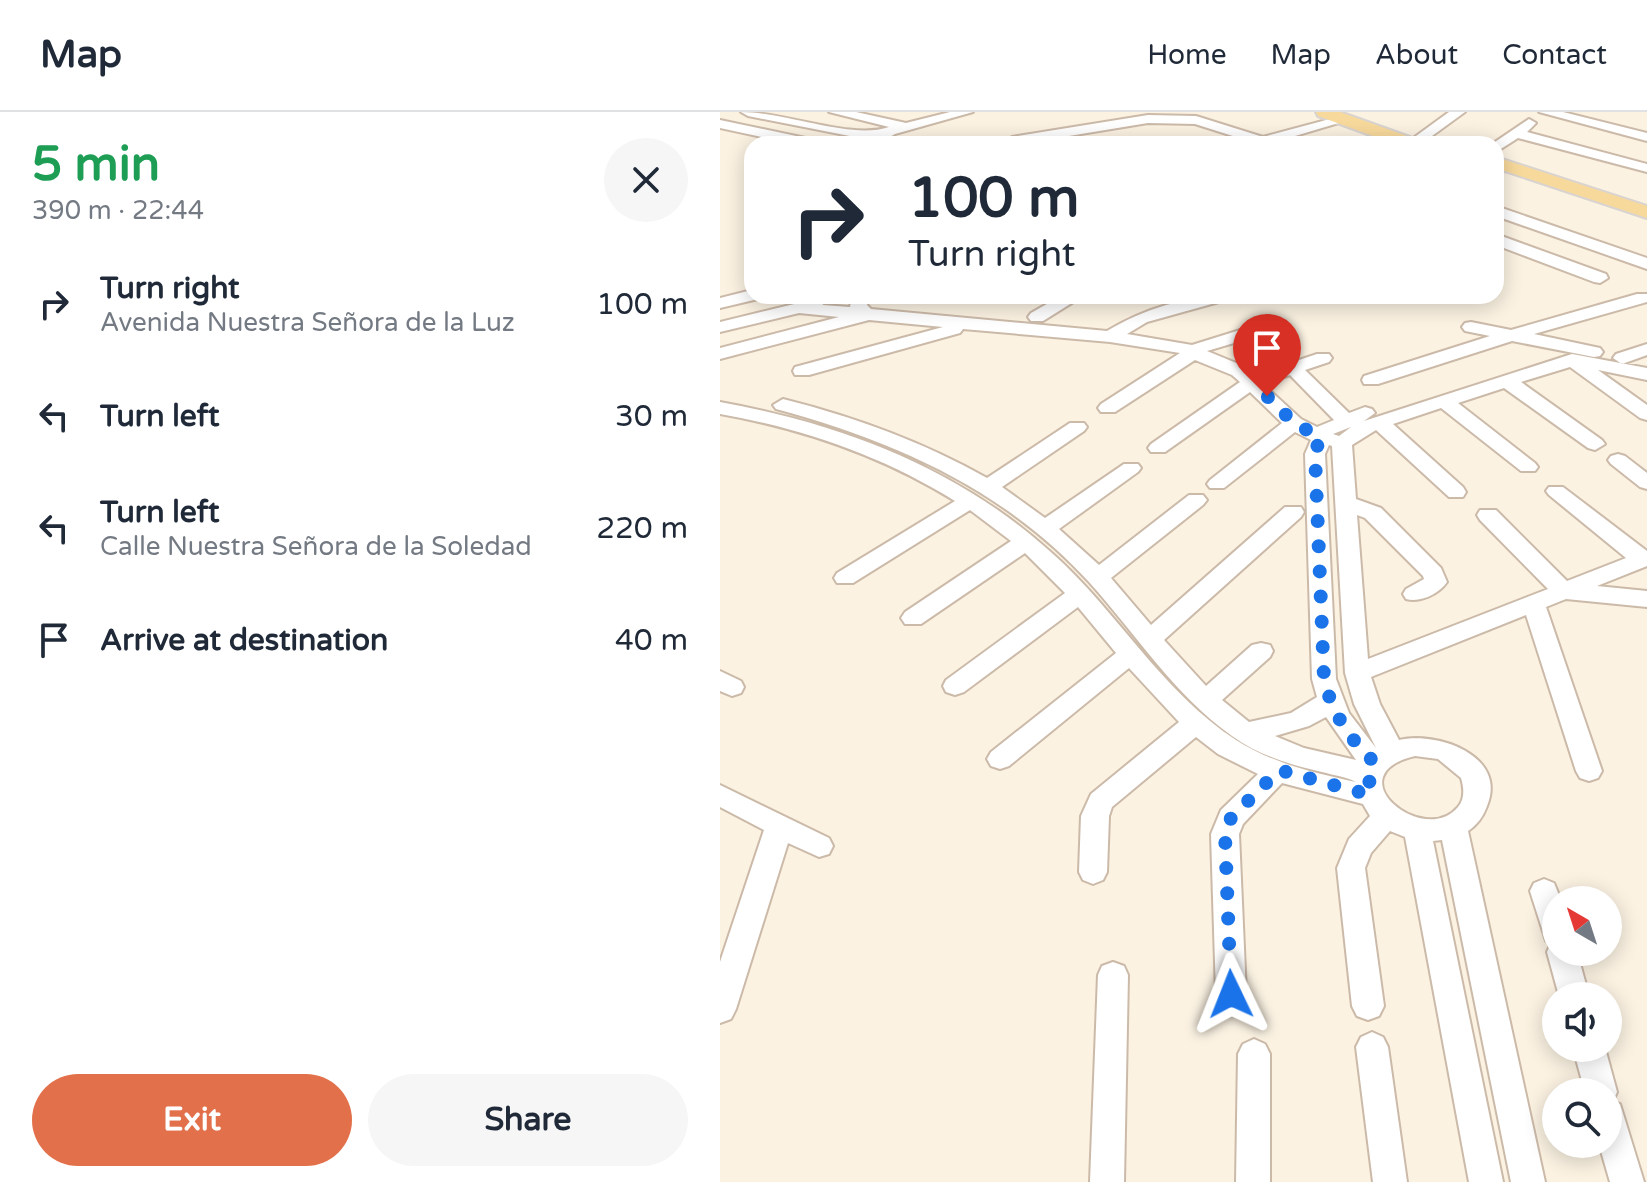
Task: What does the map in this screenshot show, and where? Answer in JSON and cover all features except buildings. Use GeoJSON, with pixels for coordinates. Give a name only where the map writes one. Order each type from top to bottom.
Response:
{"type":"FeatureCollection","features":[{"type":"Feature","properties":{"kind":"main road"},"geometry":{"type":"LineString","coordinates":[[1336,115],[1396,136]]}},
{"type":"Feature","properties":{"kind":"main road"},"geometry":{"type":"LineString","coordinates":[[1504,165],[1647,212]]}},
{"type":"Feature","properties":{"kind":"main road"},"geometry":{"type":"LineString","coordinates":[[1504,174],[1647,220]]}},
{"type":"Feature","properties":{"kind":"street"},"geometry":{"type":"LineString","coordinates":[[748,112],[862,136]]}},
{"type":"Feature","properties":{"kind":"street"},"geometry":{"type":"LineString","coordinates":[[836,112],[905,126]]}},
{"type":"Feature","properties":{"kind":"street"},"geometry":{"type":"LineString","coordinates":[[882,136],[905,126],[966,112]]}},
{"type":"Feature","properties":{"kind":"street"},"geometry":{"type":"LineString","coordinates":[[1424,136],[1458,112]]}},
{"type":"Feature","properties":{"kind":"street"},"geometry":{"type":"LineString","coordinates":[[1504,142],[1545,112],[1647,137]]}},
{"type":"Feature","properties":{"kind":"street"},"geometry":{"type":"LineString","coordinates":[[1040,136],[1145,115],[1196,120],[1247,136]]}},
{"type":"Feature","properties":{"kind":"street"},"geometry":{"type":"LineString","coordinates":[[1277,136],[1336,115]]}},
{"type":"Feature","properties":{"kind":"street"},"geometry":{"type":"LineString","coordinates":[[720,124],[777,136]]}},
{"type":"Feature","properties":{"kind":"street"},"geometry":{"type":"LineString","coordinates":[[1069,131],[1073,136]]}},
{"type":"Feature","properties":{"kind":"street"},"geometry":{"type":"LineString","coordinates":[[1516,133],[1647,168]]}},
{"type":"Feature","properties":{"kind":"street"},"geometry":{"type":"LineString","coordinates":[[1504,214],[1647,264]]}},
{"type":"Feature","properties":{"kind":"street"},"geometry":{"type":"LineString","coordinates":[[1504,242],[1600,278]]}},
{"type":"Feature","properties":{"kind":"street"},"geometry":{"type":"LineString","coordinates":[[720,303],[744,297]]}},
{"type":"Feature","properties":{"kind":"street"},"geometry":{"type":"LineString","coordinates":[[1371,380],[1643,298]]}},
{"type":"Feature","properties":{"kind":"street"},"geometry":{"type":"LineString","coordinates":[[721,325],[816,304]]}},
{"type":"Feature","properties":{"kind":"street"},"geometry":{"type":"LineString","coordinates":[[859,304],[867,315]]}},
{"type":"Feature","properties":{"kind":"street"},"geometry":{"type":"LineString","coordinates":[[1037,317],[1060,304]]}},
{"type":"Feature","properties":{"kind":"street"},"geometry":{"type":"LineString","coordinates":[[1110,337],[1141,318],[1191,304]]}},
{"type":"Feature","properties":{"kind":"street"},"geometry":{"type":"LineString","coordinates":[[800,308],[1168,344],[1195,351],[1230,366],[1253,381],[1294,423],[1320,437],[1342,443]]}},
{"type":"Feature","properties":{"kind":"street"},"geometry":{"type":"LineString","coordinates":[[720,354],[867,315]]}},
{"type":"Feature","properties":{"kind":"street"},"geometry":{"type":"LineString","coordinates":[[802,371],[972,325]]}},
{"type":"Feature","properties":{"kind":"street"},"geometry":{"type":"LineString","coordinates":[[1108,408],[1210,343],[1275,325]]}},
{"type":"Feature","properties":{"kind":"street"},"geometry":{"type":"LineString","coordinates":[[1471,327],[1512,335],[1647,374]]}},
{"type":"Feature","properties":{"kind":"street"},"geometry":{"type":"LineString","coordinates":[[1622,358],[1647,349]]}},
{"type":"Feature","properties":{"kind":"street"},"geometry":{"type":"LineString","coordinates":[[1342,443],[1361,428],[1507,381],[1573,354]]}},
{"type":"Feature","properties":{"kind":"street"},"geometry":{"type":"LineString","coordinates":[[1573,354],[1647,414]]}},
{"type":"Feature","properties":{"kind":"street"},"geometry":{"type":"LineString","coordinates":[[1486,1182],[1417,829],[1378,779],[1329,701],[1324,679],[1315,454],[1320,437],[1345,420],[1573,354],[1647,363]]}},
{"type":"Feature","properties":{"kind":"street"},"geometry":{"type":"LineString","coordinates":[[1158,448],[1253,381],[1323,358]]}},
{"type":"Feature","properties":{"kind":"street"},"geometry":{"type":"LineString","coordinates":[[1293,368],[1345,420]]}},
{"type":"Feature","properties":{"kind":"street"},"geometry":{"type":"LineString","coordinates":[[1507,381],[1595,444]]}},
{"type":"Feature","properties":{"kind":"street"},"geometry":{"type":"LineString","coordinates":[[720,392],[778,403],[853,423],[948,463],[1079,594],[1140,647],[1229,748],[1279,770],[1378,779],[1430,747],[1452,754],[1466,764],[1476,778],[1479,792],[1476,806],[1467,818],[1453,827],[1417,829]]}},
{"type":"Feature","properties":{"kind":"street"},"geometry":{"type":"LineString","coordinates":[[1444,401],[1528,467]]}},
{"type":"Feature","properties":{"kind":"street"},"geometry":{"type":"LineString","coordinates":[[720,408],[795,424],[863,447],[980,493],[1045,529],[1098,577],[1140,647]]}},
{"type":"Feature","properties":{"kind":"street"},"geometry":{"type":"LineString","coordinates":[[1379,422],[1456,492]]}},
{"type":"Feature","properties":{"kind":"street"},"geometry":{"type":"LineString","coordinates":[[1217,484],[1294,423]]}},
{"type":"Feature","properties":{"kind":"street"},"geometry":{"type":"LineString","coordinates":[[845,578],[980,493],[1077,427]]}},
{"type":"Feature","properties":{"kind":"street"},"geometry":{"type":"LineString","coordinates":[[1342,443],[1357,673],[1367,704],[1378,779],[1351,868],[1368,1006]]}},
{"type":"Feature","properties":{"kind":"street"},"geometry":{"type":"LineString","coordinates":[[1618,460],[1647,483]]}},
{"type":"Feature","properties":{"kind":"street"},"geometry":{"type":"LineString","coordinates":[[1045,529],[1131,468]]}},
{"type":"Feature","properties":{"kind":"street"},"geometry":{"type":"LineString","coordinates":[[1556,491],[1644,559]]}},
{"type":"Feature","properties":{"kind":"street"},"geometry":{"type":"LineString","coordinates":[[1098,577],[1196,500]]}},
{"type":"Feature","properties":{"kind":"street"},"geometry":{"type":"LineString","coordinates":[[1346,503],[1373,513],[1433,573],[1436,582],[1414,594]]}},
{"type":"Feature","properties":{"kind":"street"},"geometry":{"type":"LineString","coordinates":[[1000,759],[1140,647],[1293,512]]}},
{"type":"Feature","properties":{"kind":"street"},"geometry":{"type":"LineString","coordinates":[[1488,515],[1564,591],[1647,599]]}},
{"type":"Feature","properties":{"kind":"street"},"geometry":{"type":"LineString","coordinates":[[913,618],[1025,542]]}},
{"type":"Feature","properties":{"kind":"street"},"geometry":{"type":"LineString","coordinates":[[1357,673],[1644,559]]}},
{"type":"Feature","properties":{"kind":"street"},"geometry":{"type":"LineString","coordinates":[[955,686],[1079,594]]}},
{"type":"Feature","properties":{"kind":"street"},"geometry":{"type":"LineString","coordinates":[[1534,604],[1589,771]]}},
{"type":"Feature","properties":{"kind":"street"},"geometry":{"type":"LineString","coordinates":[[1093,872],[1095,816],[1101,801],[1200,712],[1261,651]]}},
{"type":"Feature","properties":{"kind":"street"},"geometry":{"type":"LineString","coordinates":[[1244,732],[1283,727],[1304,720],[1329,701]]}},
{"type":"Feature","properties":{"kind":"street"},"geometry":{"type":"LineString","coordinates":[[1200,712],[1313,761],[1378,779]]}},
{"type":"Feature","properties":{"kind":"street"},"geometry":{"type":"LineString","coordinates":[[1231,994],[1225,834],[1231,818],[1279,770]]}},
{"type":"Feature","properties":{"kind":"street"},"geometry":{"type":"LineString","coordinates":[[720,795],[819,846]]}},
{"type":"Feature","properties":{"kind":"street"},"geometry":{"type":"LineString","coordinates":[[720,1009],[779,826]]}},
{"type":"Feature","properties":{"kind":"street"},"geometry":{"type":"LineString","coordinates":[[1453,827],[1528,1182]]}},
{"type":"Feature","properties":{"kind":"street"},"geometry":{"type":"LineString","coordinates":[[1107,1182],[1113,975]]}},
{"type":"Feature","properties":{"kind":"street"},"geometry":{"type":"LineString","coordinates":[[1372,1047],[1390,1182]]}},
{"type":"Feature","properties":{"kind":"street"},"geometry":{"type":"LineString","coordinates":[[1253,1182],[1254,1054]]}},
{"type":"Feature","properties":{"kind":"street"},"geometry":{"type":"LineString","coordinates":[[1620,1158],[1627,1182]]}},
{"type":"Feature","properties":{"kind":"route"},"geometry":{"type":"LineString","coordinates":[[1231,994],[1225,834],[1231,818],[1279,770],[1342,790],[1370,795],[1367,784],[1374,762],[1342,725],[1329,701],[1324,679],[1315,454],[1320,437],[1294,423],[1267,396]]}}]}
